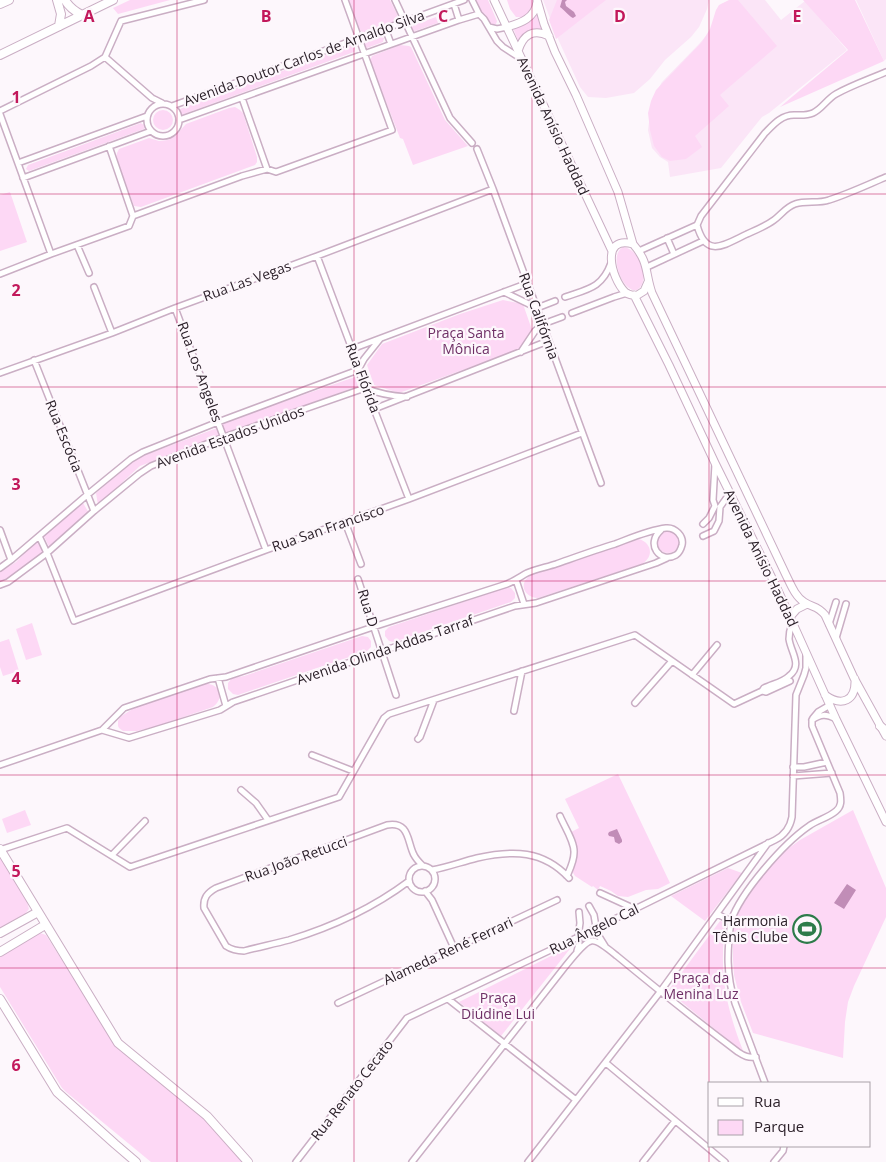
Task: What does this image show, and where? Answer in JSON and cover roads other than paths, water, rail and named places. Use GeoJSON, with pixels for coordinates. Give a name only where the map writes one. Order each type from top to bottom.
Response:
{"type":"FeatureCollection","features":[{"type":"Feature","properties":{"kind":"main road"},"geometry":{"type":"LineString","coordinates":[[0,4],[9,0]]}},
{"type":"Feature","properties":{"kind":"main road"},"geometry":{"type":"LineString","coordinates":[[57,0],[61,14],[59,26]]}},
{"type":"Feature","properties":{"kind":"main road"},"geometry":{"type":"LineString","coordinates":[[65,0],[68,6],[82,14]]}},
{"type":"Feature","properties":{"kind":"main road"},"geometry":{"type":"LineString","coordinates":[[0,55],[113,0]]}},
{"type":"Feature","properties":{"kind":"main road","name":"Avenida Anísio Haddad"},"geometry":{"type":"LineString","coordinates":[[494,0],[612,251],[611,262],[616,277],[630,294],[669,365],[777,588],[836,720],[886,822]]}},
{"type":"Feature","properties":{"kind":"main road"},"geometry":{"type":"LineString","coordinates":[[507,27],[532,15],[536,9],[537,0]]}},
{"type":"Feature","properties":{"kind":"main road","name":"Avenida Anísio Haddad"},"geometry":{"type":"LineString","coordinates":[[537,0],[555,52],[576,94],[618,192],[634,244],[647,267],[648,282],[652,292],[786,576],[797,596],[807,604],[815,606],[825,615],[854,678],[886,736]]}},
{"type":"Feature","properties":{"kind":"main road"},"geometry":{"type":"LineString","coordinates":[[520,55],[520,44],[530,34],[536,32],[549,36]]}},
{"type":"Feature","properties":{"kind":"main road"},"geometry":{"type":"LineString","coordinates":[[612,251],[617,244],[623,242],[634,244]]}},
{"type":"Feature","properties":{"kind":"main road"},"geometry":{"type":"LineString","coordinates":[[630,294],[636,296],[644,292],[648,282]]}},
{"type":"Feature","properties":{"kind":"main road"},"geometry":{"type":"LineString","coordinates":[[791,621],[797,609],[807,604]]}},
{"type":"Feature","properties":{"kind":"main road"},"geometry":{"type":"LineString","coordinates":[[830,705],[846,700],[852,694],[854,678]]}},
{"type":"Feature","properties":{"kind":"main road"},"geometry":{"type":"LineString","coordinates":[[825,694],[841,702]]}},
{"type":"Feature","properties":{"kind":"main road"},"geometry":{"type":"LineString","coordinates":[[873,795],[881,804],[886,806]]}},
{"type":"Feature","properties":{"kind":"main road"},"geometry":{"type":"LineString","coordinates":[[0,849],[118,1043],[207,1116],[248,1162]]}},
{"type":"Feature","properties":{"kind":"main road"},"geometry":{"type":"LineString","coordinates":[[0,934],[38,912]]}},
{"type":"Feature","properties":{"kind":"main road"},"geometry":{"type":"LineString","coordinates":[[0,952],[46,924]]}},
{"type":"Feature","properties":{"kind":"main road"},"geometry":{"type":"LineString","coordinates":[[0,999],[57,1092],[136,1162]]}},
{"type":"Feature","properties":{"kind":"street"},"geometry":{"type":"LineString","coordinates":[[51,254],[0,113],[105,57],[121,21],[204,0]]}},
{"type":"Feature","properties":{"kind":"street"},"geometry":{"type":"LineString","coordinates":[[133,216],[242,176],[267,169],[276,172],[392,130],[345,0]]}},
{"type":"Feature","properties":{"kind":"street"},"geometry":{"type":"LineString","coordinates":[[395,0],[450,118],[472,143]]}},
{"type":"Feature","properties":{"kind":"street","name":"Avenida Doutor Carlos de Arnaldo Silva"},"geometry":{"type":"LineString","coordinates":[[172,106],[464,0]]}},
{"type":"Feature","properties":{"kind":"street"},"geometry":{"type":"LineString","coordinates":[[472,0],[497,41],[503,47],[520,55]]}},
{"type":"Feature","properties":{"kind":"street"},"geometry":{"type":"LineString","coordinates":[[454,4],[460,20]]}},
{"type":"Feature","properties":{"kind":"street","name":"Avenida Doutor Carlos de Arnaldo Silva"},"geometry":{"type":"LineString","coordinates":[[180,120],[479,14]]}},
{"type":"Feature","properties":{"kind":"street"},"geometry":{"type":"LineString","coordinates":[[488,27],[497,29],[507,27]]}},
{"type":"Feature","properties":{"kind":"street"},"geometry":{"type":"LineString","coordinates":[[385,28],[391,44]]}},
{"type":"Feature","properties":{"kind":"street"},"geometry":{"type":"LineString","coordinates":[[105,57],[152,98],[162,104],[172,106],[176,110],[180,120],[176,130],[169,135],[159,136],[150,131],[146,121],[152,107],[152,98]]}},
{"type":"Feature","properties":{"kind":"street"},"geometry":{"type":"LineString","coordinates":[[639,251],[697,225],[712,201],[773,124],[791,115],[811,115],[836,94],[886,72]]}},
{"type":"Feature","properties":{"kind":"street"},"geometry":{"type":"LineString","coordinates":[[242,98],[267,169]]}},
{"type":"Feature","properties":{"kind":"street"},"geometry":{"type":"LineString","coordinates":[[152,107],[162,104]]}},
{"type":"Feature","properties":{"kind":"street"},"geometry":{"type":"LineString","coordinates":[[18,163],[147,116]]}},
{"type":"Feature","properties":{"kind":"street"},"geometry":{"type":"LineString","coordinates":[[23,178],[150,131]]}},
{"type":"Feature","properties":{"kind":"street"},"geometry":{"type":"LineString","coordinates":[[0,274],[129,226],[133,216],[109,146]]}},
{"type":"Feature","properties":{"kind":"street","name":"Rua Califórnia"},"geometry":{"type":"LineString","coordinates":[[477,149],[601,482]]}},
{"type":"Feature","properties":{"kind":"street"},"geometry":{"type":"LineString","coordinates":[[697,225],[703,241],[712,246],[726,245],[770,224],[792,205],[830,200],[886,177]]}},
{"type":"Feature","properties":{"kind":"street","name":"Rua Las Vegas"},"geometry":{"type":"LineString","coordinates":[[0,373],[112,333],[493,189]]}},
{"type":"Feature","properties":{"kind":"street"},"geometry":{"type":"LineString","coordinates":[[667,238],[674,254]]}},
{"type":"Feature","properties":{"kind":"street"},"geometry":{"type":"LineString","coordinates":[[647,267],[703,241]]}},
{"type":"Feature","properties":{"kind":"street"},"geometry":{"type":"LineString","coordinates":[[77,245],[89,273]]}},
{"type":"Feature","properties":{"kind":"street","name":"Rua Flórida"},"geometry":{"type":"LineString","coordinates":[[317,256],[358,370],[409,499]]}},
{"type":"Feature","properties":{"kind":"street"},"geometry":{"type":"LineString","coordinates":[[565,297],[594,286],[602,280],[611,262]]}},
{"type":"Feature","properties":{"kind":"street"},"geometry":{"type":"LineString","coordinates":[[352,350],[528,283]]}},
{"type":"Feature","properties":{"kind":"street"},"geometry":{"type":"LineString","coordinates":[[94,287],[112,333]]}},
{"type":"Feature","properties":{"kind":"street"},"geometry":{"type":"LineString","coordinates":[[504,292],[537,308],[555,301]]}},
{"type":"Feature","properties":{"kind":"street"},"geometry":{"type":"LineString","coordinates":[[572,313],[614,297],[630,294]]}},
{"type":"Feature","properties":{"kind":"street","name":"Rua Los Angeles"},"geometry":{"type":"LineString","coordinates":[[175,308],[266,550]]}},
{"type":"Feature","properties":{"kind":"street"},"geometry":{"type":"LineString","coordinates":[[521,352],[543,324],[562,317]]}},
{"type":"Feature","properties":{"kind":"street"},"geometry":{"type":"LineString","coordinates":[[358,370],[380,339]]}},
{"type":"Feature","properties":{"kind":"street"},"geometry":{"type":"LineString","coordinates":[[374,409],[548,341]]}},
{"type":"Feature","properties":{"kind":"street","name":"Rua Escócia"},"geometry":{"type":"LineString","coordinates":[[34,360],[94,511]]}},
{"type":"Feature","properties":{"kind":"street","name":"Avenida Estados Unidos"},"geometry":{"type":"LineString","coordinates":[[0,568],[131,459],[143,452],[358,370]]}},
{"type":"Feature","properties":{"kind":"street"},"geometry":{"type":"LineString","coordinates":[[365,388],[378,394],[406,398]]}},
{"type":"Feature","properties":{"kind":"street","name":"Avenida Estados Unidos"},"geometry":{"type":"LineString","coordinates":[[0,585],[8,582],[47,553],[94,511],[151,466],[224,437],[365,388]]}},
{"type":"Feature","properties":{"kind":"street","name":"Rua San Francisco"},"geometry":{"type":"LineString","coordinates":[[47,553],[74,620],[409,499],[582,433]]}},
{"type":"Feature","properties":{"kind":"street"},"geometry":{"type":"LineString","coordinates":[[703,522],[710,512],[713,500],[715,463]]}},
{"type":"Feature","properties":{"kind":"street"},"geometry":{"type":"LineString","coordinates":[[703,522],[709,518],[730,493]]}},
{"type":"Feature","properties":{"kind":"street"},"geometry":{"type":"LineString","coordinates":[[703,535],[713,530],[719,521],[717,507],[713,500]]}},
{"type":"Feature","properties":{"kind":"street"},"geometry":{"type":"LineString","coordinates":[[345,522],[361,564]]}},
{"type":"Feature","properties":{"kind":"street"},"geometry":{"type":"LineString","coordinates":[[703,522],[713,530]]}},
{"type":"Feature","properties":{"kind":"street"},"geometry":{"type":"LineString","coordinates":[[667,528],[674,529],[679,533],[682,545],[680,551],[675,555],[669,557],[662,556],[654,547],[656,534],[661,530],[667,528]]}},
{"type":"Feature","properties":{"kind":"street"},"geometry":{"type":"LineString","coordinates":[[0,530],[11,560]]}},
{"type":"Feature","properties":{"kind":"street","name":"Avenida Olinda Addas Tarraf"},"geometry":{"type":"LineString","coordinates":[[1,766],[102,730],[124,708],[210,679],[226,677],[516,580],[526,574],[644,534],[661,530]]}},
{"type":"Feature","properties":{"kind":"street"},"geometry":{"type":"LineString","coordinates":[[39,536],[47,553]]}},
{"type":"Feature","properties":{"kind":"street","name":"Avenida Olinda Addas Tarraf"},"geometry":{"type":"LineString","coordinates":[[102,730],[129,738],[220,710],[233,702],[515,606],[536,603],[669,557]]}},
{"type":"Feature","properties":{"kind":"street","name":"Rua D"},"geometry":{"type":"LineString","coordinates":[[358,578],[396,695]]}},
{"type":"Feature","properties":{"kind":"street"},"geometry":{"type":"LineString","coordinates":[[516,580],[524,604]]}},
{"type":"Feature","properties":{"kind":"street"},"geometry":{"type":"LineString","coordinates":[[829,624],[836,602]]}},
{"type":"Feature","properties":{"kind":"street"},"geometry":{"type":"LineString","coordinates":[[836,638],[846,604]]}},
{"type":"Feature","properties":{"kind":"street"},"geometry":{"type":"LineString","coordinates":[[0,849],[66,828],[130,867],[339,797],[384,718],[395,712],[635,635],[734,704],[762,691],[766,692],[790,679],[796,664],[789,636],[791,621]]}},
{"type":"Feature","properties":{"kind":"street"},"geometry":{"type":"LineString","coordinates":[[692,675],[717,645]]}},
{"type":"Feature","properties":{"kind":"street"},"geometry":{"type":"LineString","coordinates":[[796,695],[806,668],[806,654]]}},
{"type":"Feature","properties":{"kind":"street"},"geometry":{"type":"LineString","coordinates":[[634,703],[672,661]]}},
{"type":"Feature","properties":{"kind":"street"},"geometry":{"type":"LineString","coordinates":[[514,711],[522,671]]}},
{"type":"Feature","properties":{"kind":"street"},"geometry":{"type":"LineString","coordinates":[[218,678],[226,706]]}},
{"type":"Feature","properties":{"kind":"street"},"geometry":{"type":"LineString","coordinates":[[790,679],[796,682],[796,695],[792,817],[789,827],[791,832],[799,835]]}},
{"type":"Feature","properties":{"kind":"street"},"geometry":{"type":"LineString","coordinates":[[418,739],[434,700]]}},
{"type":"Feature","properties":{"kind":"street"},"geometry":{"type":"LineString","coordinates":[[765,1082],[735,1003],[728,977],[731,921],[753,884],[776,856],[809,826],[837,811],[840,806],[842,801],[840,793],[812,726],[812,720],[818,712],[830,705]]}},
{"type":"Feature","properties":{"kind":"street"},"geometry":{"type":"LineString","coordinates":[[812,720],[821,715],[826,715],[836,720]]}},
{"type":"Feature","properties":{"kind":"street"},"geometry":{"type":"LineString","coordinates":[[312,755],[353,771]]}},
{"type":"Feature","properties":{"kind":"street"},"geometry":{"type":"LineString","coordinates":[[793,767],[804,767],[827,762]]}},
{"type":"Feature","properties":{"kind":"street"},"geometry":{"type":"LineString","coordinates":[[793,776],[832,773]]}},
{"type":"Feature","properties":{"kind":"street"},"geometry":{"type":"LineString","coordinates":[[241,790],[256,803],[268,820]]}},
{"type":"Feature","properties":{"kind":"street"},"geometry":{"type":"LineString","coordinates":[[432,870],[477,858],[528,854],[538,856],[556,866],[568,877],[574,847],[560,816]]}},
{"type":"Feature","properties":{"kind":"street"},"geometry":{"type":"LineString","coordinates":[[112,855],[145,821]]}},
{"type":"Feature","properties":{"kind":"street","name":"Rua João Retucci"},"geometry":{"type":"LineString","coordinates":[[410,883],[331,925],[287,940],[244,951],[238,951],[226,946],[204,908],[203,902],[210,891],[216,888],[387,825],[400,826],[407,833],[414,855]]}},
{"type":"Feature","properties":{"kind":"street","name":"Rua Ângelo Cal"},"geometry":{"type":"LineString","coordinates":[[407,1018],[769,843],[780,837],[789,827]]}},
{"type":"Feature","properties":{"kind":"street"},"geometry":{"type":"LineString","coordinates":[[780,837],[785,839],[787,845]]}},
{"type":"Feature","properties":{"kind":"street"},"geometry":{"type":"LineString","coordinates":[[528,1162],[606,1064],[769,843]]}},
{"type":"Feature","properties":{"kind":"street"},"geometry":{"type":"LineString","coordinates":[[414,855],[422,865],[432,870],[435,876],[431,888],[432,900]]}},
{"type":"Feature","properties":{"kind":"street"},"geometry":{"type":"LineString","coordinates":[[414,855],[413,868],[409,874],[410,883],[417,891],[425,891],[431,888]]}},
{"type":"Feature","properties":{"kind":"street"},"geometry":{"type":"LineString","coordinates":[[413,868],[422,865]]}},
{"type":"Feature","properties":{"kind":"street"},"geometry":{"type":"LineString","coordinates":[[435,876],[448,867]]}},
{"type":"Feature","properties":{"kind":"street"},"geometry":{"type":"LineString","coordinates":[[425,891],[432,900],[454,948]]}},
{"type":"Feature","properties":{"kind":"street"},"geometry":{"type":"LineString","coordinates":[[600,893],[635,909]]}},
{"type":"Feature","properties":{"kind":"street","name":"Alameda René Ferrari"},"geometry":{"type":"LineString","coordinates":[[338,1003],[557,900]]}},
{"type":"Feature","properties":{"kind":"street"},"geometry":{"type":"LineString","coordinates":[[589,906],[594,915],[598,936],[607,948]]}},
{"type":"Feature","properties":{"kind":"street"},"geometry":{"type":"LineString","coordinates":[[574,956],[579,947],[579,912]]}},
{"type":"Feature","properties":{"kind":"street"},"geometry":{"type":"LineString","coordinates":[[717,914],[731,921]]}},
{"type":"Feature","properties":{"kind":"street"},"geometry":{"type":"LineString","coordinates":[[412,1162],[574,956],[586,943],[592,940],[607,948],[660,992],[738,1052],[749,1058],[756,1057]]}},
{"type":"Feature","properties":{"kind":"street"},"geometry":{"type":"LineString","coordinates":[[448,999],[576,1100]]}},
{"type":"Feature","properties":{"kind":"street","name":"Rua Renato Cecato"},"geometry":{"type":"LineString","coordinates":[[296,1162],[407,1018]]}},
{"type":"Feature","properties":{"kind":"street"},"geometry":{"type":"LineString","coordinates":[[606,1064],[725,1162]]}},
{"type":"Feature","properties":{"kind":"street"},"geometry":{"type":"LineString","coordinates":[[643,1162],[675,1121]]}},
{"type":"Feature","properties":{"kind":"street"},"geometry":{"type":"LineString","coordinates":[[774,1162],[784,1147]]}},
{"type":"Feature","properties":{"kind":"place","name":"Harmonia Tênis Clube"},"geometry":{"type":"Point","coordinates":[807,929]}},
{"type":"Feature","properties":{"kind":"park label","name":"Praça Santa Mônica"},"geometry":{"type":"Point","coordinates":[466,342]}},
{"type":"Feature","properties":{"kind":"park label","name":"Praça da Menina Luz"},"geometry":{"type":"Point","coordinates":[701,986]}},
{"type":"Feature","properties":{"kind":"park label","name":"Praça Diúdine Lui"},"geometry":{"type":"Point","coordinates":[498,1006]}}]}
